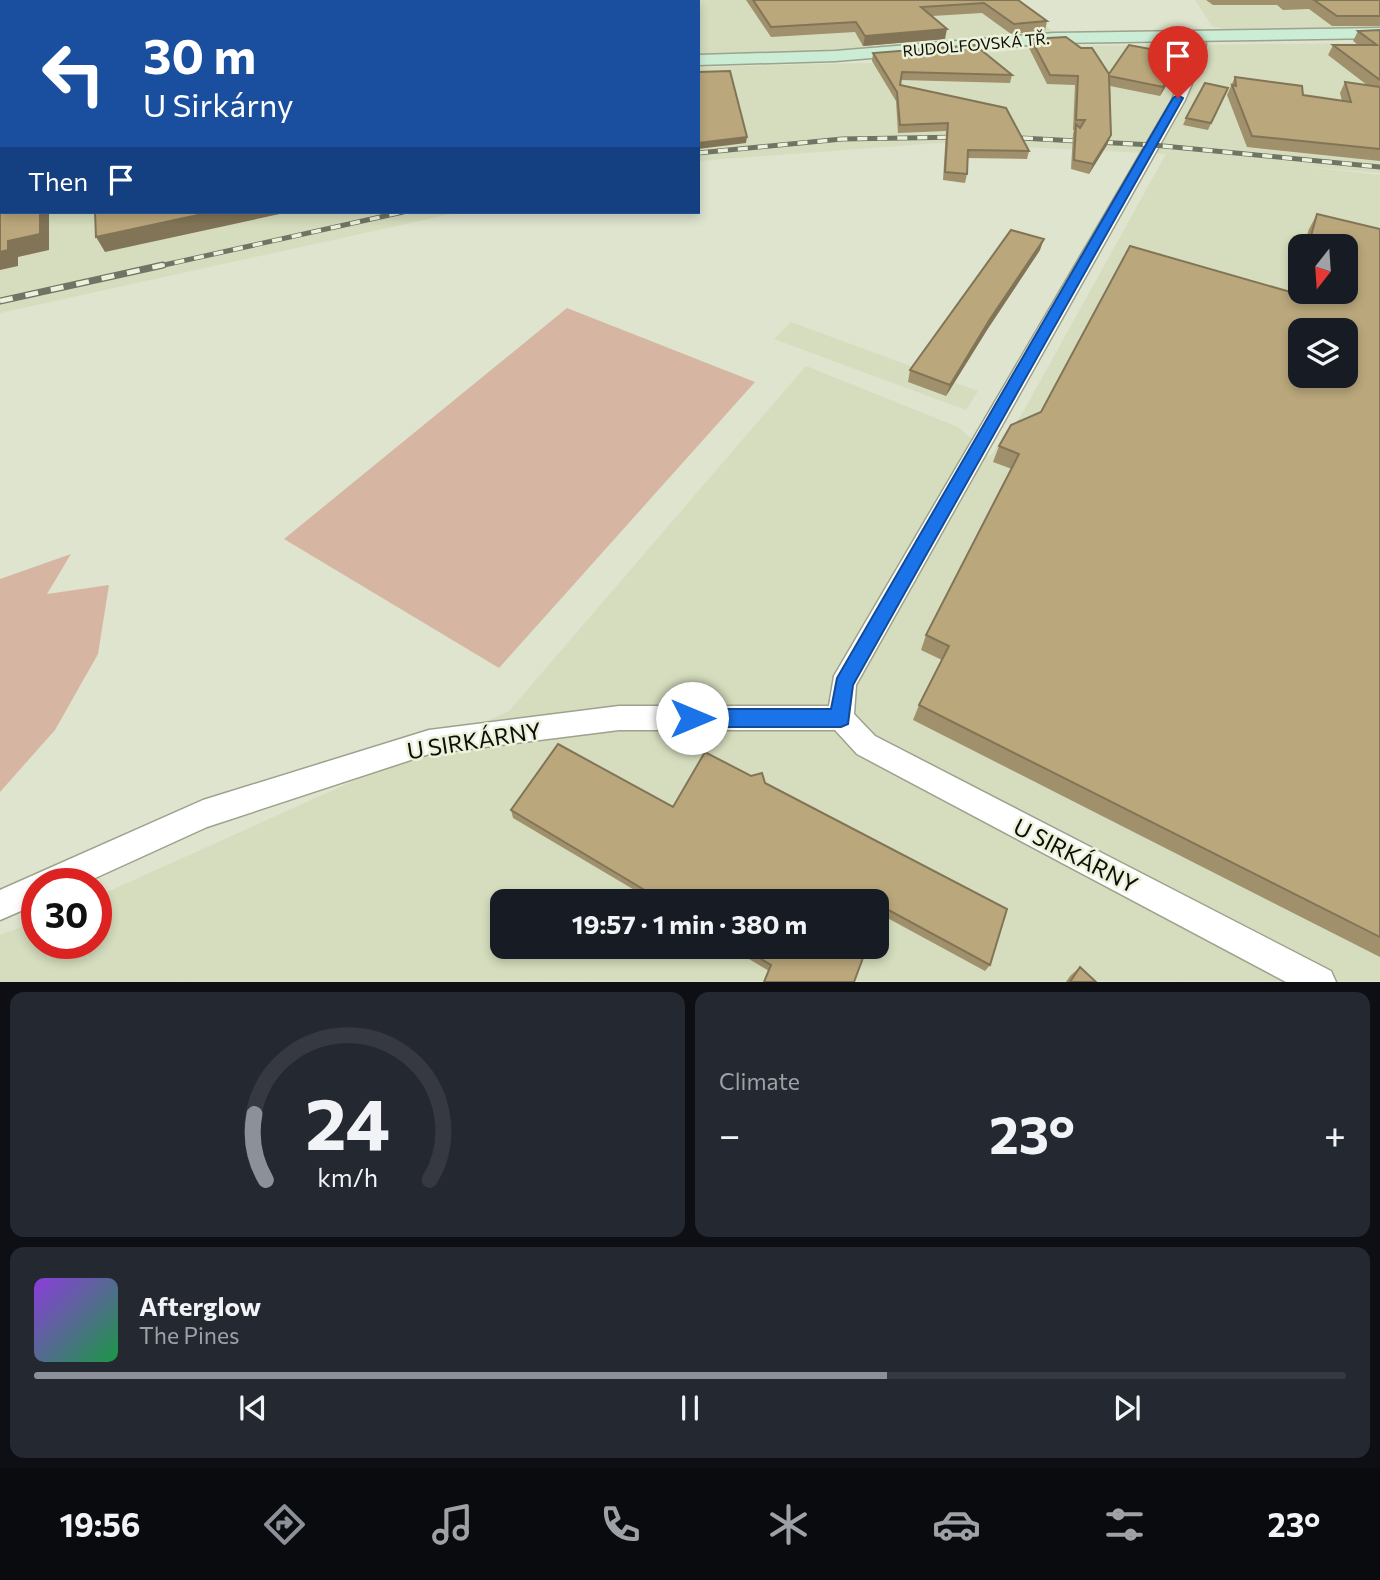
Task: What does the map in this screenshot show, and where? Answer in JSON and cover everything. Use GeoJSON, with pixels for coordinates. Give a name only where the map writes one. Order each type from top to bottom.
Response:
{"type":"FeatureCollection","features":[{"type":"Feature","properties":{"kind":"main road","name":"RUDOLFOVSKÁ TŘ."},"geometry":{"type":"LineString","coordinates":[[700,60],[835,56],[1054,37],[1380,33]]}},
{"type":"Feature","properties":{"kind":"street"},"geometry":{"type":"LineString","coordinates":[[841,718],[843,684],[990,423],[1153,145],[1197,61],[1200,44],[1191,34]]}},
{"type":"Feature","properties":{"kind":"street","name":"U SIRKÁRNY"},"geometry":{"type":"LineString","coordinates":[[83,868],[203,814],[429,742],[619,718],[841,718],[866,745],[1320,982]]}},
{"type":"Feature","properties":{"kind":"street"},"geometry":{"type":"LineString","coordinates":[[0,905],[21,896]]}},
{"type":"Feature","properties":{"kind":"shaded area"},"geometry":{"type":"Polygon","coordinates":[[[700,0],[1016,0],[1018,6],[1054,32],[838,51],[700,54],[700,0]]]}},
{"type":"Feature","properties":{"kind":"shaded area"},"geometry":{"type":"Polygon","coordinates":[[[1195,0],[1380,0],[1380,27],[1222,29],[1212,26],[1195,0]]]}},
{"type":"Feature","properties":{"kind":"shaded area"},"geometry":{"type":"Polygon","coordinates":[[[1380,43],[1380,173],[1298,166],[1380,175],[1380,981],[0,982],[0,935],[21,927],[21,959],[112,959],[112,890],[509,711],[806,366],[958,427],[990,456],[1022,414],[1166,154],[938,143],[700,161],[700,67],[873,63],[1066,46],[1380,43]]]}},
{"type":"Feature","properties":{"kind":"shaded area"},"geometry":{"type":"Polygon","coordinates":[[[0,214],[451,214],[0,313],[0,214]]]}},
{"type":"Feature","properties":{"kind":"shaded area"},"geometry":{"type":"Polygon","coordinates":[[[567,308],[755,382],[499,668],[284,539],[567,308]]]}},
{"type":"Feature","properties":{"kind":"shaded area"},"geometry":{"type":"Polygon","coordinates":[[[791,322],[978,391],[966,410],[774,339],[791,322]]]}},
{"type":"Feature","properties":{"kind":"shaded area"},"geometry":{"type":"Polygon","coordinates":[[[71,554],[47,594],[109,585],[98,654],[55,730],[0,792],[0,579],[71,554]]]}},
{"type":"Feature","properties":{"kind":"building"},"geometry":{"type":"Polygon","coordinates":[[[753,0],[1018,0],[1047,21],[1014,24],[984,3],[921,7],[947,29],[865,36],[856,22],[771,27],[753,0]]]}},
{"type":"Feature","properties":{"kind":"building"},"geometry":{"type":"Polygon","coordinates":[[[1314,0],[1380,0],[1380,16],[1337,16],[1314,0]]]}},
{"type":"Feature","properties":{"kind":"building"},"geometry":{"type":"Polygon","coordinates":[[[1380,30],[1380,80],[1333,45],[1377,45],[1358,31],[1380,30]]]}},
{"type":"Feature","properties":{"kind":"building"},"geometry":{"type":"Polygon","coordinates":[[[1066,37],[1081,48],[1092,48],[1109,74],[1129,45],[1182,55],[1163,87],[1109,76],[1111,135],[1093,164],[1074,160],[1076,124],[1080,128],[1085,120],[1076,120],[1078,76],[1050,75],[1031,39],[1066,37]]]}},
{"type":"Feature","properties":{"kind":"building"},"geometry":{"type":"Polygon","coordinates":[[[975,45],[1012,75],[902,72],[900,85],[1006,108],[1029,151],[968,150],[967,174],[945,172],[948,123],[900,125],[897,92],[873,53],[975,45]]]}},
{"type":"Feature","properties":{"kind":"building"},"geometry":{"type":"Polygon","coordinates":[[[730,71],[747,137],[700,143],[700,72],[730,71]]]}},
{"type":"Feature","properties":{"kind":"building"},"geometry":{"type":"Polygon","coordinates":[[[1235,77],[1302,86],[1303,95],[1351,102],[1345,82],[1380,87],[1380,149],[1252,136],[1232,85],[1236,86],[1235,77]]]}},
{"type":"Feature","properties":{"kind":"building"},"geometry":{"type":"Polygon","coordinates":[[[1205,83],[1228,88],[1211,123],[1186,118],[1205,83]]]}},
{"type":"Feature","properties":{"kind":"building"},"geometry":{"type":"Polygon","coordinates":[[[0,214],[40,214],[40,234],[8,241],[8,250],[0,252],[0,214]]]}},
{"type":"Feature","properties":{"kind":"building"},"geometry":{"type":"Polygon","coordinates":[[[95,214],[203,214],[96,237],[95,214]]]}},
{"type":"Feature","properties":{"kind":"building"},"geometry":{"type":"Polygon","coordinates":[[[1317,214],[1380,229],[1380,937],[919,705],[949,646],[926,635],[1019,454],[999,446],[1011,425],[1041,412],[1130,246],[1288,291],[1288,304],[1358,304],[1358,234],[1312,234],[1317,214]]]}},
{"type":"Feature","properties":{"kind":"building"},"geometry":{"type":"Polygon","coordinates":[[[1011,230],[1044,239],[950,385],[910,370],[1011,230]]]}},
{"type":"Feature","properties":{"kind":"building"},"geometry":{"type":"Polygon","coordinates":[[[558,744],[673,807],[705,752],[751,776],[762,773],[765,783],[1007,909],[990,965],[889,910],[889,889],[643,889],[511,810],[558,744]]]}},
{"type":"Feature","properties":{"kind":"building"},"geometry":{"type":"Polygon","coordinates":[[[761,959],[863,959],[854,982],[764,982],[771,965],[761,959]]]}},
{"type":"Feature","properties":{"kind":"building"},"geometry":{"type":"Polygon","coordinates":[[[1080,967],[1096,982],[1070,982],[1080,967]]]}},
{"type":"Feature","properties":{"kind":"railway"},"geometry":{"type":"LineString","coordinates":[[700,153],[842,139],[965,137]]}},
{"type":"Feature","properties":{"kind":"railway"},"geometry":{"type":"LineString","coordinates":[[1003,137],[1153,145],[1380,167]]}},
{"type":"Feature","properties":{"kind":"railway"},"geometry":{"type":"LineString","coordinates":[[155,267],[394,214]]}},
{"type":"Feature","properties":{"kind":"railway"},"geometry":{"type":"LineString","coordinates":[[0,301],[163,265]]}},
{"type":"Feature","properties":{"kind":"route"},"geometry":{"type":"LineString","coordinates":[[692,718],[841,718],[843,684],[1178,98]]}}]}
